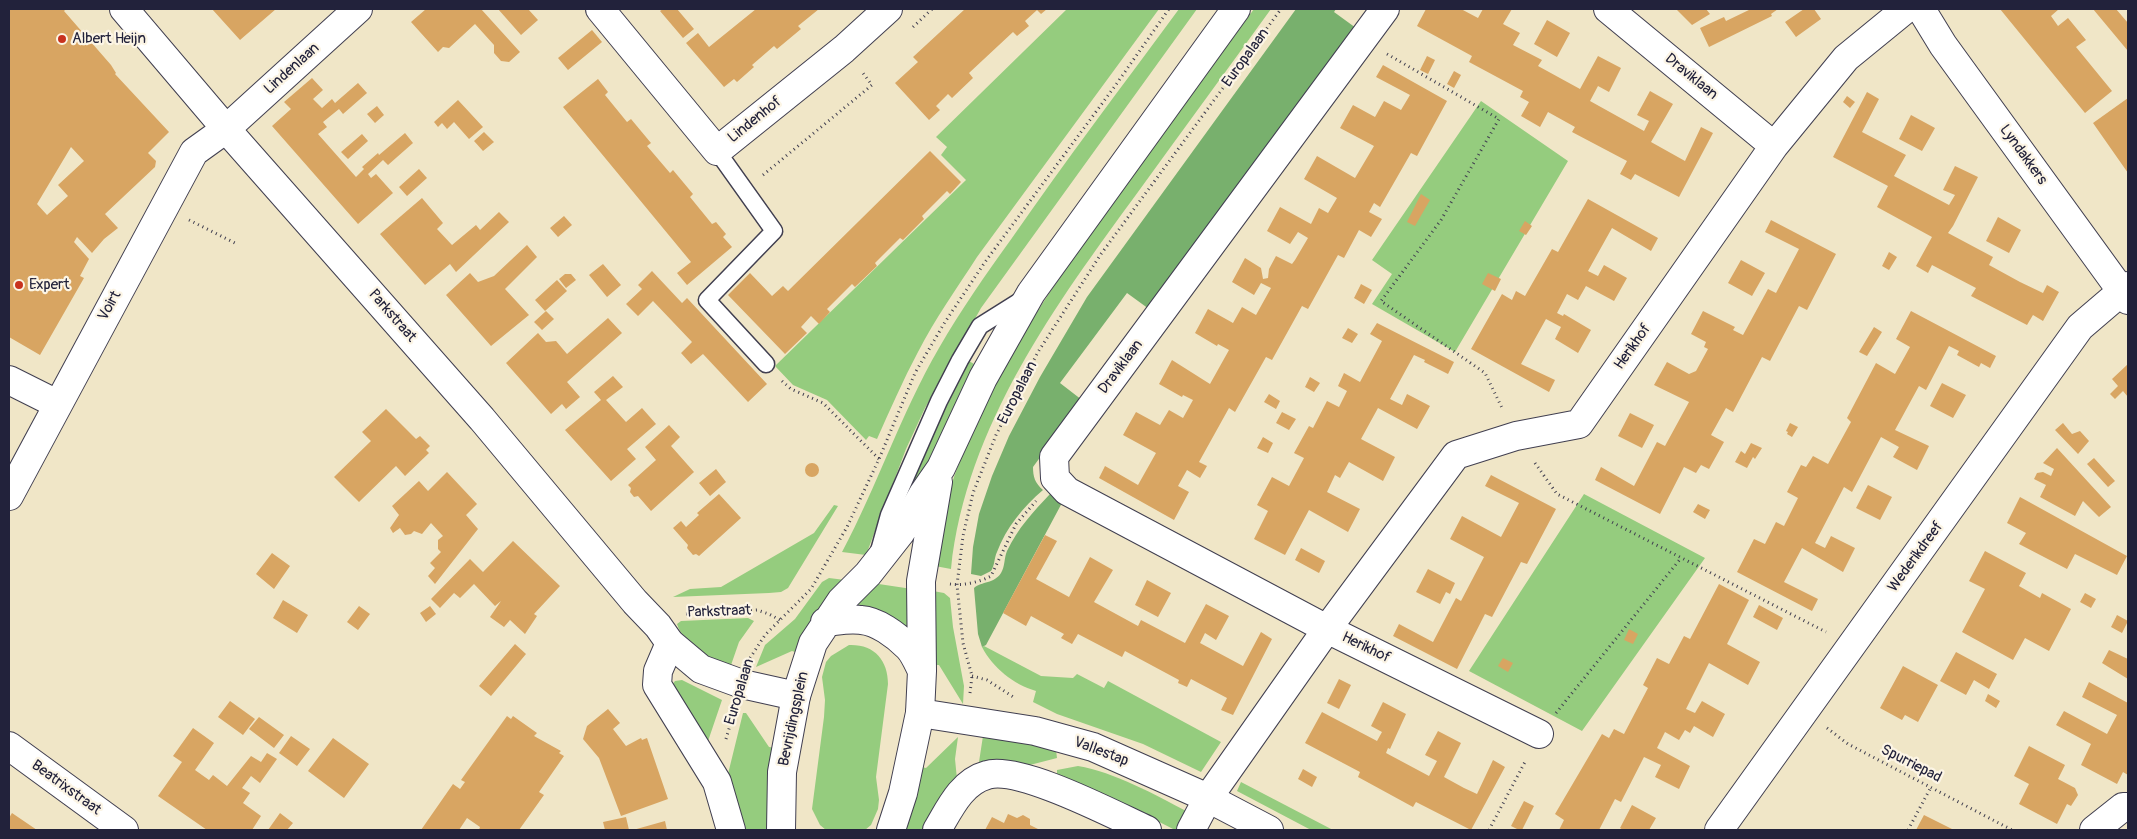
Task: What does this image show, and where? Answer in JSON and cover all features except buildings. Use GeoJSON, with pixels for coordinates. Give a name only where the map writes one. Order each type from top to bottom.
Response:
{"type":"FeatureCollection","features":[{"type":"Feature","properties":{"kind":"street","name":"Parkstraat"},"geometry":{"type":"LineString","coordinates":[[124,9],[482,420],[664,634],[701,669],[742,684],[796,696]]}},
{"type":"Feature","properties":{"kind":"street","name":"Lindenlaan"},"geometry":{"type":"LineString","coordinates":[[226,128],[358,9]]}},
{"type":"Feature","properties":{"kind":"street","name":"Lindenhof"},"geometry":{"type":"LineString","coordinates":[[600,9],[717,151],[844,48],[888,9]]}},
{"type":"Feature","properties":{"kind":"street"},"geometry":{"type":"LineString","coordinates":[[826,622],[841,601],[868,574],[901,532],[941,468],[983,378],[1031,293],[1236,9]]}},
{"type":"Feature","properties":{"kind":"street","name":"Draviklaan"},"geometry":{"type":"LineString","coordinates":[[1055,478],[1054,457],[1385,9]]}},
{"type":"Feature","properties":{"kind":"street","name":"Draviklaan"},"geometry":{"type":"LineString","coordinates":[[1608,9],[1774,146]]}},
{"type":"Feature","properties":{"kind":"street","name":"Herikhof"},"geometry":{"type":"LineString","coordinates":[[1191,830],[1208,798],[1327,629],[1456,455],[1516,436],[1579,424],[1774,146],[1846,58],[1906,9]]}},
{"type":"Feature","properties":{"kind":"street","name":"Lyndakkers"},"geometry":{"type":"LineString","coordinates":[[1920,9],[1943,45],[2126,292]]}},
{"type":"Feature","properties":{"kind":"street","name":"Voirt"},"geometry":{"type":"LineString","coordinates":[[9,496],[194,152],[226,128]]}},
{"type":"Feature","properties":{"kind":"street","name":"Wederikdreef"},"geometry":{"type":"LineString","coordinates":[[1719,830],[2080,328],[2126,292]]}},
{"type":"Feature","properties":{"kind":"street"},"geometry":{"type":"LineString","coordinates":[[9,380],[57,404]]}},
{"type":"Feature","properties":{"kind":"street"},"geometry":{"type":"LineString","coordinates":[[891,830],[903,793],[920,713],[922,671],[921,581],[927,538],[941,468]]}},
{"type":"Feature","properties":{"kind":"street"},"geometry":{"type":"LineString","coordinates":[[1055,478],[1067,491],[1327,629]]}},
{"type":"Feature","properties":{"kind":"street"},"geometry":{"type":"LineString","coordinates":[[826,622],[847,619],[863,620],[877,625],[909,648],[922,671]]}},
{"type":"Feature","properties":{"kind":"street","name":"Bevrijdingsplein"},"geometry":{"type":"LineString","coordinates":[[784,827],[782,772],[796,696],[813,643],[826,622]]}},
{"type":"Feature","properties":{"kind":"street","name":"Herikhof"},"geometry":{"type":"LineString","coordinates":[[1327,629],[1539,734]]}},
{"type":"Feature","properties":{"kind":"street"},"geometry":{"type":"LineString","coordinates":[[664,634],[657,685],[717,782],[731,830]]}},
{"type":"Feature","properties":{"kind":"street","name":"Vallestap"},"geometry":{"type":"LineString","coordinates":[[920,713],[1035,731],[1094,747],[1208,798],[1269,830]]}},
{"type":"Feature","properties":{"kind":"street","name":"Beatrixstraat"},"geometry":{"type":"LineString","coordinates":[[9,746],[124,830]]}},
{"type":"Feature","properties":{"kind":"street"},"geometry":{"type":"LineString","coordinates":[[937,830],[955,800],[973,782],[985,775],[999,773],[1013,774],[1062,792],[1147,830]]}},
{"type":"Feature","properties":{"kind":"street"},"geometry":{"type":"LineString","coordinates":[[2094,830],[2123,807],[2128,807]]}},
{"type":"Feature","properties":{"kind":"lane"},"geometry":{"type":"LineString","coordinates":[[717,151],[774,231],[707,300],[766,364]]}},
{"type":"Feature","properties":{"kind":"lane"},"geometry":{"type":"LineString","coordinates":[[875,563],[889,515],[938,401],[960,360],[980,326],[1031,293]]}},
{"type":"Feature","properties":{"kind":"path"},"geometry":{"type":"LineString","coordinates":[[911,28],[932,9]]}},
{"type":"Feature","properties":{"kind":"path","name":"Europalaan"},"geometry":{"type":"LineString","coordinates":[[717,782],[725,743],[750,656],[757,643],[811,589],[847,527],[879,459],[915,373],[945,322],[985,262],[1115,86],[1169,9]]}},
{"type":"Feature","properties":{"kind":"path","name":"Europalaan"},"geometry":{"type":"LineString","coordinates":[[968,720],[972,676],[963,643],[957,585],[963,536],[973,493],[996,435],[1038,352],[1101,254],[1281,9]]}},
{"type":"Feature","properties":{"kind":"path"},"geometry":{"type":"LineString","coordinates":[[1363,40],[1499,119],[1441,220],[1382,301],[1485,374],[1516,436],[1557,494],[1852,646]]}},
{"type":"Feature","properties":{"kind":"path"},"geometry":{"type":"LineString","coordinates":[[745,190],[872,85],[863,73],[870,67]]}},
{"type":"Feature","properties":{"kind":"path"},"geometry":{"type":"LineString","coordinates":[[195,223],[235,243]]}},
{"type":"Feature","properties":{"kind":"path"},"geometry":{"type":"LineString","coordinates":[[766,364],[791,389],[823,403],[879,459]]}},
{"type":"Feature","properties":{"kind":"path"},"geometry":{"type":"LineString","coordinates":[[957,585],[984,580],[991,576],[1016,524],[1055,478]]}},
{"type":"Feature","properties":{"kind":"path"},"geometry":{"type":"LineString","coordinates":[[1489,830],[1539,734],[1681,558]]}},
{"type":"Feature","properties":{"kind":"path","name":"Parkstraat"},"geometry":{"type":"LineString","coordinates":[[664,634],[678,614],[747,610],[763,612],[780,620]]}},
{"type":"Feature","properties":{"kind":"path","name":"Spurriepad"},"geometry":{"type":"LineString","coordinates":[[1804,711],[1848,744],[2012,830]]}},
{"type":"Feature","properties":{"kind":"path"},"geometry":{"type":"LineString","coordinates":[[1908,830],[1932,787]]}},
{"type":"Feature","properties":{"kind":"green space"},"geometry":{"type":"Polygon","coordinates":[[[1067,9],[1159,9],[977,257],[946,304],[912,363],[877,439],[869,436],[866,440],[827,400],[793,385],[775,366],[966,180],[941,155],[947,147],[936,137],[1067,9]]]}},
{"type":"Feature","properties":{"kind":"green space"},"geometry":{"type":"Polygon","coordinates":[[[1179,9],[1197,9],[981,308],[925,408],[906,449],[866,555],[842,552],[867,502],[925,373],[956,320],[1053,180],[1179,9]]]}},
{"type":"Feature","properties":{"kind":"green space"},"geometry":{"type":"Polygon","coordinates":[[[1254,9],[1271,9],[1076,278],[1019,369],[995,416],[975,466],[960,516],[951,569],[935,566],[951,485],[990,395],[1011,356],[1056,282],[1081,246],[1254,9]]]}},
{"type":"Feature","properties":{"kind":"green space"},"geometry":{"type":"Polygon","coordinates":[[[1296,9],[1336,9],[1334,12],[1356,28],[1149,309],[1127,293],[1060,383],[1082,400],[1033,467],[1035,480],[1043,490],[1029,503],[1010,526],[996,554],[991,571],[981,576],[971,574],[973,547],[979,514],[992,476],[1009,436],[1040,377],[1087,297],[1296,9]]]}},
{"type":"Feature","properties":{"kind":"green space"},"geometry":{"type":"Polygon","coordinates":[[[1481,101],[1568,161],[1455,352],[1372,304],[1392,274],[1372,260],[1481,101]]]}},
{"type":"Feature","properties":{"kind":"green space"},"geometry":{"type":"Polygon","coordinates":[[[969,361],[974,364],[913,498],[905,495],[920,459],[969,361]]]}},
{"type":"Feature","properties":{"kind":"green space"},"geometry":{"type":"Polygon","coordinates":[[[1050,494],[1063,501],[986,645],[982,647],[978,634],[974,588],[998,577],[1003,568],[1007,551],[1016,535],[1050,494]]]}},
{"type":"Feature","properties":{"kind":"green space"},"geometry":{"type":"Polygon","coordinates":[[[1584,494],[1705,558],[1582,731],[1469,671],[1584,494]]]}},
{"type":"Feature","properties":{"kind":"green space"},"geometry":{"type":"Polygon","coordinates":[[[834,505],[838,506],[788,588],[781,592],[673,597],[690,589],[721,587],[814,533],[834,505]]]}},
{"type":"Feature","properties":{"kind":"green space"},"geometry":{"type":"Polygon","coordinates":[[[829,578],[845,580],[798,653],[792,651],[756,667],[765,645],[795,619],[822,582],[829,578]]]}},
{"type":"Feature","properties":{"kind":"green space"},"geometry":{"type":"Polygon","coordinates":[[[872,583],[912,589],[914,626],[904,630],[861,609],[856,598],[872,583]]]}},
{"type":"Feature","properties":{"kind":"green space"},"geometry":{"type":"Polygon","coordinates":[[[933,591],[944,593],[950,598],[953,627],[964,686],[963,704],[939,665],[933,665],[933,591]]]}},
{"type":"Feature","properties":{"kind":"green space"},"geometry":{"type":"Polygon","coordinates":[[[748,618],[754,621],[739,642],[730,668],[707,656],[692,645],[680,632],[677,624],[681,621],[748,618]]]}},
{"type":"Feature","properties":{"kind":"green space"},"geometry":{"type":"Polygon","coordinates":[[[849,645],[866,647],[878,655],[887,675],[888,684],[876,777],[879,800],[878,809],[871,825],[865,830],[826,830],[820,825],[812,809],[824,717],[825,700],[822,677],[826,662],[831,656],[849,645]]]}},
{"type":"Feature","properties":{"kind":"green space"},"geometry":{"type":"Polygon","coordinates":[[[984,646],[1041,676],[1073,678],[1077,674],[1104,688],[1108,681],[1221,742],[1201,772],[1143,744],[1057,714],[1033,702],[1036,691],[1019,684],[1004,674],[987,655],[982,647],[984,646]]]}},
{"type":"Feature","properties":{"kind":"green space"},"geometry":{"type":"Polygon","coordinates":[[[682,680],[722,700],[706,747],[672,685],[675,681],[682,680]]]}},
{"type":"Feature","properties":{"kind":"green space"},"geometry":{"type":"Polygon","coordinates":[[[743,713],[746,713],[769,747],[776,748],[771,830],[742,830],[727,778],[743,713]]]}},
{"type":"Feature","properties":{"kind":"green space"},"geometry":{"type":"Polygon","coordinates":[[[983,736],[1002,737],[1056,750],[1057,758],[1022,767],[989,761],[979,762],[983,736]]]}},
{"type":"Feature","properties":{"kind":"green space"},"geometry":{"type":"Polygon","coordinates":[[[958,737],[955,759],[957,779],[926,830],[902,830],[921,767],[926,768],[958,737]]]}},
{"type":"Feature","properties":{"kind":"green space"},"geometry":{"type":"Polygon","coordinates":[[[1078,766],[1106,773],[1188,812],[1179,830],[1175,830],[1134,809],[1057,779],[1057,770],[1078,766]]]}},
{"type":"Feature","properties":{"kind":"green space"},"geometry":{"type":"Polygon","coordinates":[[[1241,782],[1333,830],[1311,830],[1237,791],[1241,782]]]}},
{"type":"Feature","properties":{"kind":"place","name":"Albert Heijn"},"geometry":{"type":"Point","coordinates":[62,39]}},
{"type":"Feature","properties":{"kind":"place","name":"Expert"},"geometry":{"type":"Point","coordinates":[19,285]}}]}
